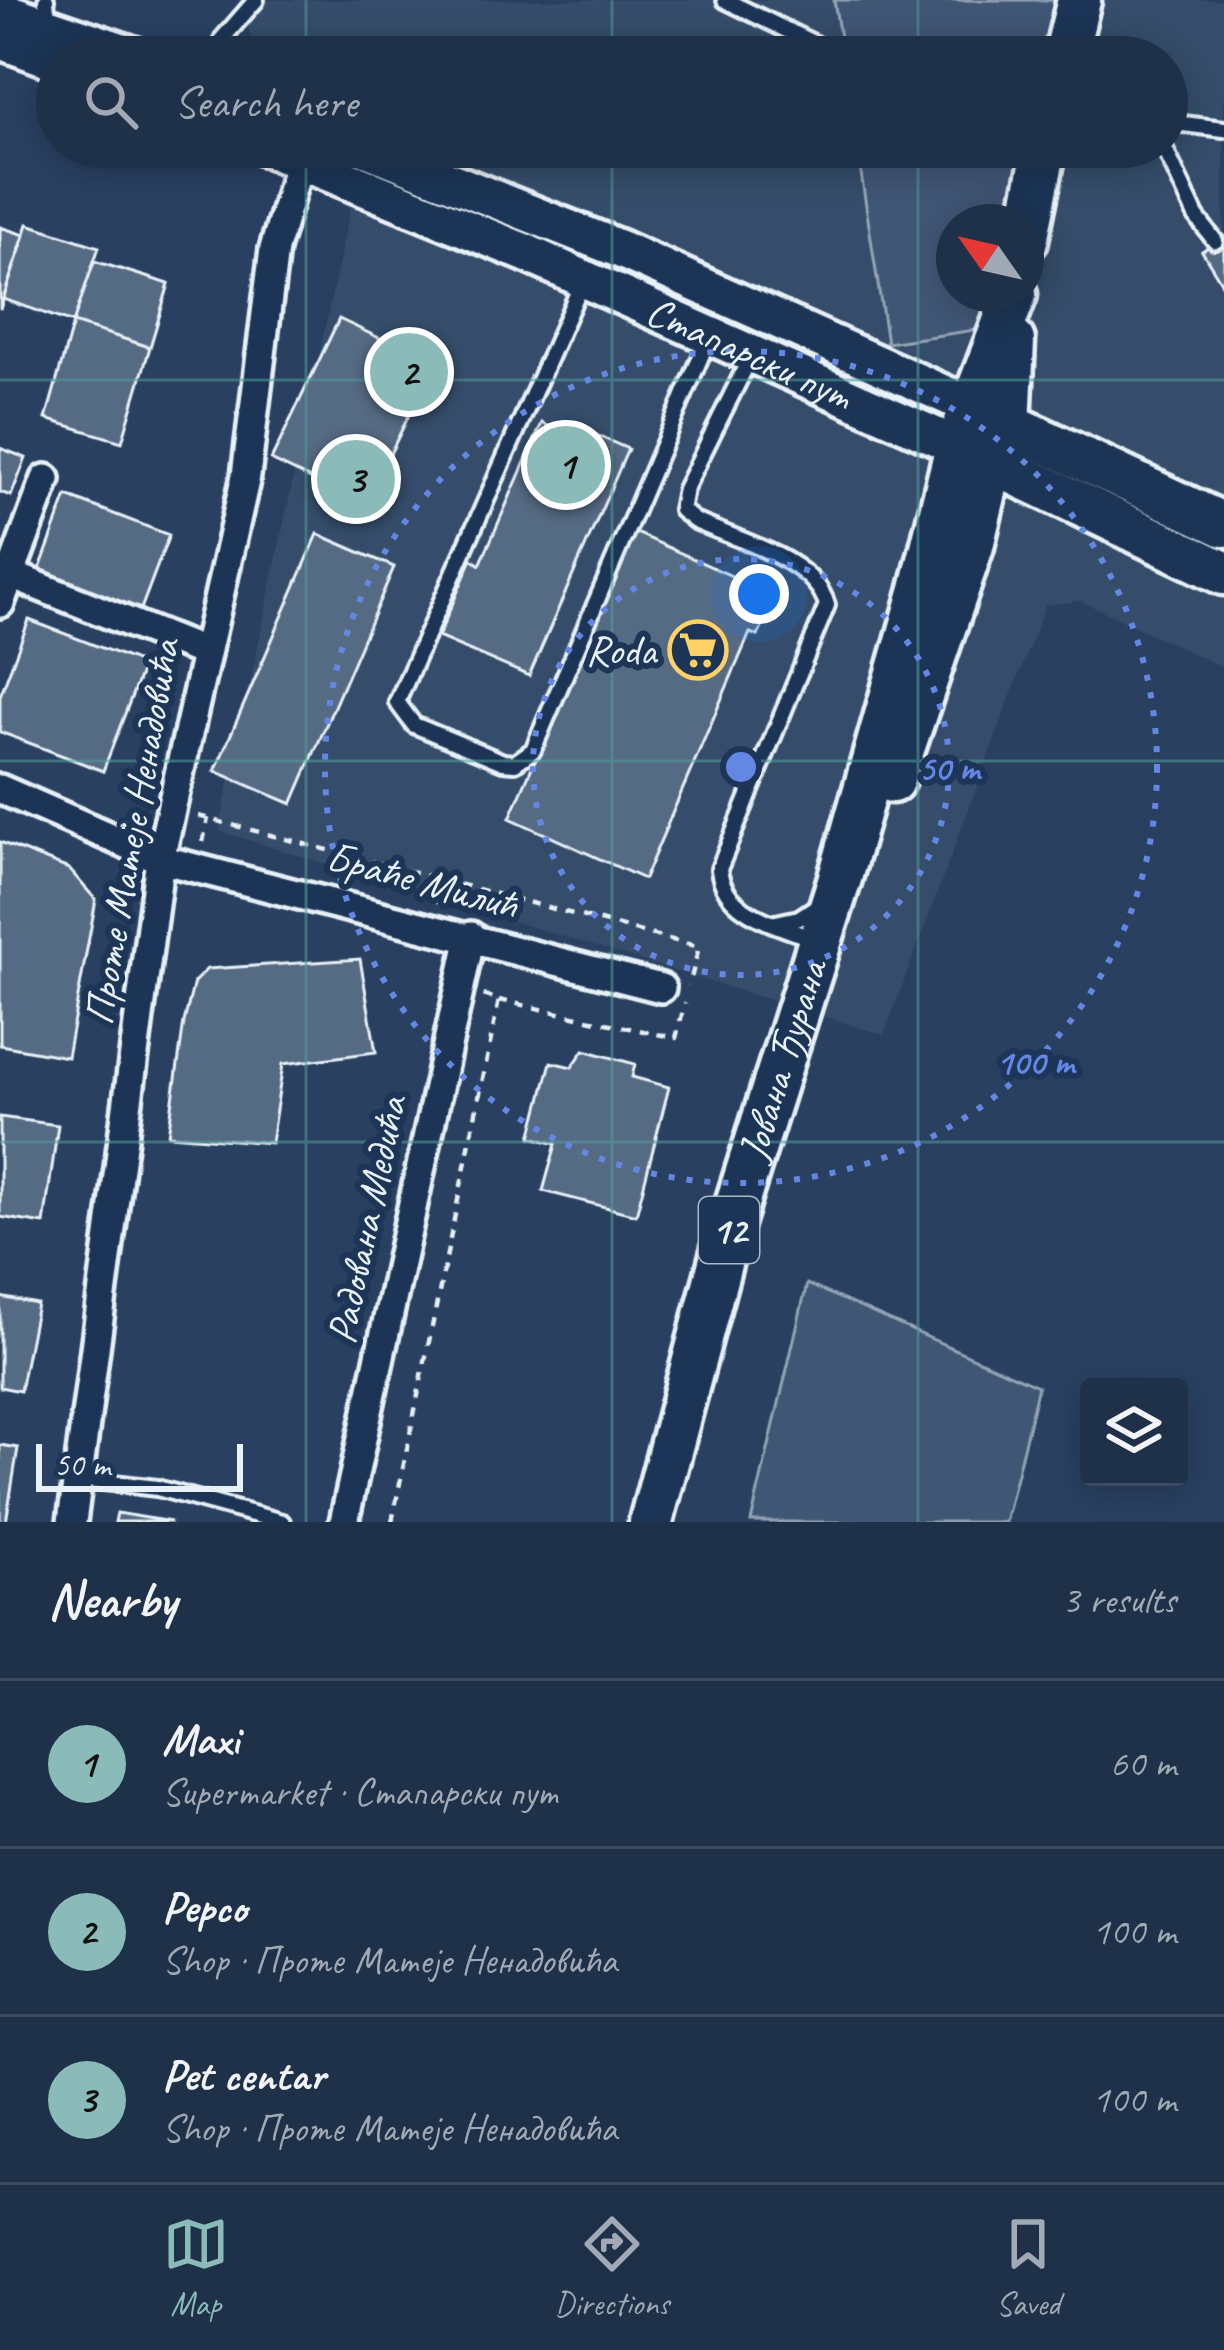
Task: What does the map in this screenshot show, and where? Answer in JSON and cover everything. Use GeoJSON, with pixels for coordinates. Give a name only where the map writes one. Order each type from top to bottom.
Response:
{"type":"FeatureCollection","features":[{"type":"Feature","properties":{"kind":"main road"},"geometry":{"type":"LineString","coordinates":[[1070,36],[1079,0]]}},
{"type":"Feature","properties":{"kind":"main road"},"geometry":{"type":"LineString","coordinates":[[0,10],[47,12],[96,36]]}},
{"type":"Feature","properties":{"kind":"main road"},"geometry":{"type":"LineString","coordinates":[[0,40],[36,54]]}},
{"type":"Feature","properties":{"kind":"main road","name":"Стапарски пут"},"geometry":{"type":"LineString","coordinates":[[317,168],[753,351],[1224,526]]}},
{"type":"Feature","properties":{"kind":"main road","name":"Стапарски пут"},"geometry":{"type":"LineString","coordinates":[[417,168],[622,250],[983,435],[1224,573]]}},
{"type":"Feature","properties":{"kind":"main road"},"geometry":{"type":"LineString","coordinates":[[1034,204],[1041,168]]}},
{"type":"Feature","properties":{"kind":"main road","name":"Јована Ђурана"},"geometry":{"type":"LineString","coordinates":[[651,1522],[730,1226],[840,878],[904,754],[972,546],[983,435],[1010,312]]}},
{"type":"Feature","properties":{"kind":"street","name":"Проте Матеје Ненадовића"},"geometry":{"type":"LineString","coordinates":[[72,1522],[160,859],[246,476],[282,168]]}},
{"type":"Feature","properties":{"kind":"street"},"geometry":{"type":"LineString","coordinates":[[0,602],[46,479]]}},
{"type":"Feature","properties":{"kind":"street"},"geometry":{"type":"LineString","coordinates":[[11,575],[203,652]]}},
{"type":"Feature","properties":{"kind":"street","name":"Браће Милић"},"geometry":{"type":"LineString","coordinates":[[0,789],[160,859],[661,988]]}},
{"type":"Feature","properties":{"kind":"street","name":"Радована Медића"},"geometry":{"type":"LineString","coordinates":[[344,1522],[471,936]]}},
{"type":"Feature","properties":{"kind":"lane"},"geometry":{"type":"LineString","coordinates":[[225,36],[256,0]]}},
{"type":"Feature","properties":{"kind":"lane"},"geometry":{"type":"LineString","coordinates":[[725,0],[799,36]]}},
{"type":"Feature","properties":{"kind":"lane"},"geometry":{"type":"LineString","coordinates":[[1188,125],[1224,129]]}},
{"type":"Feature","properties":{"kind":"lane"},"geometry":{"type":"LineString","coordinates":[[1174,168],[1196,216],[1215,241]]}},
{"type":"Feature","properties":{"kind":"lane"},"geometry":{"type":"LineString","coordinates":[[584,278],[402,685],[398,703],[414,725],[503,762],[515,763],[533,750],[711,333]]}},
{"type":"Feature","properties":{"kind":"lane"},"geometry":{"type":"LineString","coordinates":[[753,351],[681,501],[681,510],[806,573],[821,589],[826,605],[719,869],[724,892],[734,903],[820,942]]}},
{"type":"Feature","properties":{"kind":"lane"},"geometry":{"type":"LineString","coordinates":[[776,923],[810,911],[840,878]]}},
{"type":"Feature","properties":{"kind":"lane"},"geometry":{"type":"LineString","coordinates":[[78,1479],[157,1488],[282,1522]]}},
{"type":"Feature","properties":{"kind":"shaded area"},"geometry":{"type":"Polygon","coordinates":[[[238,0],[834,0],[840,36],[251,36],[238,0]]]}},
{"type":"Feature","properties":{"kind":"shaded area"},"geometry":{"type":"Polygon","coordinates":[[[834,0],[1065,0],[1057,36],[840,36],[834,0]]]}},
{"type":"Feature","properties":{"kind":"shaded area"},"geometry":{"type":"Polygon","coordinates":[[[1065,0],[1224,0],[1224,668],[1081,601],[1045,605],[884,1035],[219,831],[359,168],[860,168],[887,343],[975,312],[1044,312],[1044,204],[1029,204],[1030,168],[1188,168],[1188,36],[1057,36],[1065,0]]]}},
{"type":"Feature","properties":{"kind":"shaded area"},"geometry":{"type":"Polygon","coordinates":[[[860,168],[1026,168],[1018,204],[936,204],[936,312],[993,312],[989,328],[887,343],[860,168]]]}},
{"type":"Feature","properties":{"kind":"shaded area"},"geometry":{"type":"Polygon","coordinates":[[[807,1284],[1038,1386],[1005,1522],[751,1522],[807,1284]]]}},
{"type":"Feature","properties":{"kind":"building"},"geometry":{"type":"Polygon","coordinates":[[[28,224],[99,247],[73,323],[3,299],[28,224]]]}},
{"type":"Feature","properties":{"kind":"building"},"geometry":{"type":"Polygon","coordinates":[[[0,227],[25,235],[0,309],[0,227]]]}},
{"type":"Feature","properties":{"kind":"building"},"geometry":{"type":"Polygon","coordinates":[[[1224,237],[1224,287],[1202,251],[1224,237]]]}},
{"type":"Feature","properties":{"kind":"building"},"geometry":{"type":"Polygon","coordinates":[[[94,261],[169,284],[150,347],[73,323],[94,261]]]}},
{"type":"Feature","properties":{"kind":"building"},"geometry":{"type":"Polygon","coordinates":[[[339,319],[434,364],[365,505],[271,460],[339,319]]]}},
{"type":"Feature","properties":{"kind":"building"},"geometry":{"type":"Polygon","coordinates":[[[73,323],[150,347],[122,442],[46,419],[73,323]]]}},
{"type":"Feature","properties":{"kind":"building"},"geometry":{"type":"Polygon","coordinates":[[[564,421],[628,449],[529,676],[438,637],[472,559],[480,565],[542,423],[559,431],[564,421]]]}},
{"type":"Feature","properties":{"kind":"building"},"geometry":{"type":"Polygon","coordinates":[[[0,448],[26,458],[11,496],[0,492],[0,448]]]}},
{"type":"Feature","properties":{"kind":"building"},"geometry":{"type":"Polygon","coordinates":[[[67,496],[169,535],[141,609],[39,571],[67,496]]]}},
{"type":"Feature","properties":{"kind":"building"},"geometry":{"type":"Polygon","coordinates":[[[634,532],[776,596],[758,636],[750,633],[644,879],[510,818],[634,532]]]}},
{"type":"Feature","properties":{"kind":"building"},"geometry":{"type":"Polygon","coordinates":[[[318,534],[394,567],[292,804],[215,771],[318,534]]]}},
{"type":"Feature","properties":{"kind":"building"},"geometry":{"type":"Polygon","coordinates":[[[29,620],[144,664],[103,771],[0,732],[0,696],[29,620]]]}},
{"type":"Feature","properties":{"kind":"building"},"geometry":{"type":"Polygon","coordinates":[[[0,842],[69,869],[96,900],[67,1057],[0,1045],[0,842]]]}},
{"type":"Feature","properties":{"kind":"building"},"geometry":{"type":"Polygon","coordinates":[[[360,959],[376,1052],[283,1064],[271,1143],[168,1135],[184,1022],[194,982],[207,969],[360,959]]]}},
{"type":"Feature","properties":{"kind":"building"},"geometry":{"type":"Polygon","coordinates":[[[584,1050],[635,1064],[632,1077],[669,1087],[636,1215],[543,1191],[556,1144],[531,1137],[551,1062],[572,1067],[584,1050]]]}},
{"type":"Feature","properties":{"kind":"building"},"geometry":{"type":"Polygon","coordinates":[[[0,1117],[58,1125],[44,1224],[0,1217],[0,1117]]]}},
{"type":"Feature","properties":{"kind":"building"},"geometry":{"type":"Polygon","coordinates":[[[0,1297],[37,1304],[20,1391],[0,1387],[0,1297]]]}},
{"type":"Feature","properties":{"kind":"building"},"geometry":{"type":"Polygon","coordinates":[[[0,1445],[18,1448],[6,1522],[0,1522],[0,1445]]]}},
{"type":"Feature","properties":{"kind":"building"},"geometry":{"type":"Polygon","coordinates":[[[117,1513],[171,1522],[115,1522],[117,1513]]]}},
{"type":"Feature","properties":{"kind":"place","name":"Pepco"},"geometry":{"type":"Point","coordinates":[409,372]}},
{"type":"Feature","properties":{"kind":"place","name":"Maxi"},"geometry":{"type":"Point","coordinates":[566,465]}},
{"type":"Feature","properties":{"kind":"place","name":"Pet centar"},"geometry":{"type":"Point","coordinates":[356,479]}},
{"type":"Feature","properties":{"kind":"place","name":"Roda"},"geometry":{"type":"Point","coordinates":[698,650]}}]}
